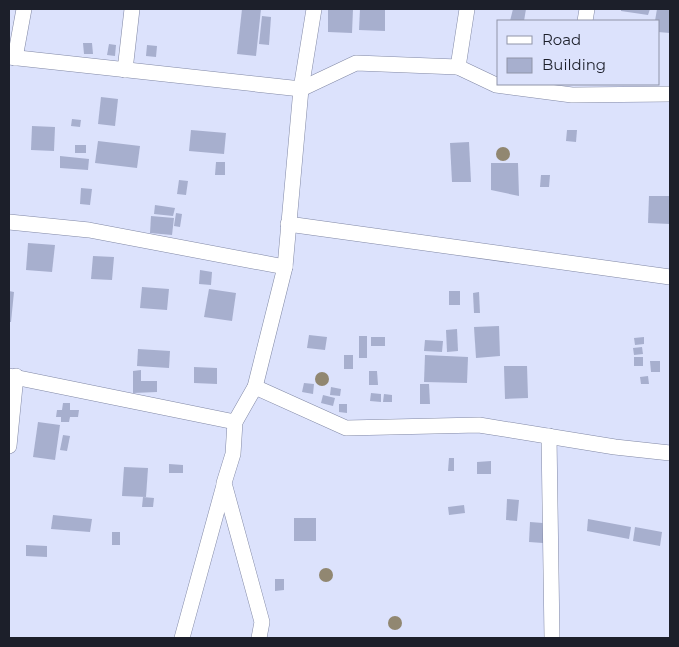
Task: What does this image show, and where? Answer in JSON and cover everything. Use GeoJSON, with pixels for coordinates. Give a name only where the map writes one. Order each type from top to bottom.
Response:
{"type":"FeatureCollection","features":[{"type":"Feature","properties":{"kind":"street"},"geometry":{"type":"LineString","coordinates":[[24,9],[12,58],[301,89],[356,63],[458,67],[496,85],[670,94]]}},
{"type":"Feature","properties":{"kind":"street"},"geometry":{"type":"LineString","coordinates":[[126,70],[132,9]]}},
{"type":"Feature","properties":{"kind":"street"},"geometry":{"type":"LineString","coordinates":[[182,638],[233,454],[235,422],[255,387],[285,267],[301,89],[314,9]]}},
{"type":"Feature","properties":{"kind":"street"},"geometry":{"type":"LineString","coordinates":[[458,67],[467,9]]}},
{"type":"Feature","properties":{"kind":"street"},"geometry":{"type":"LineString","coordinates":[[9,222],[89,230],[285,267]]}},
{"type":"Feature","properties":{"kind":"street"},"geometry":{"type":"LineString","coordinates":[[288,224],[670,277]]}},
{"type":"Feature","properties":{"kind":"street"},"geometry":{"type":"LineString","coordinates":[[9,446],[12,376],[235,422]]}},
{"type":"Feature","properties":{"kind":"street"},"geometry":{"type":"LineString","coordinates":[[255,387],[346,428],[479,425],[614,447],[670,453]]}},
{"type":"Feature","properties":{"kind":"street"},"geometry":{"type":"LineString","coordinates":[[549,436],[552,638]]}},
{"type":"Feature","properties":{"kind":"street"},"geometry":{"type":"LineString","coordinates":[[224,483],[262,622],[259,638]]}},
{"type":"Feature","properties":{"kind":"building"},"geometry":{"type":"Polygon","coordinates":[[[242,9],[261,9],[256,56],[237,54],[242,9]]]}},
{"type":"Feature","properties":{"kind":"building"},"geometry":{"type":"Polygon","coordinates":[[[328,9],[353,9],[352,33],[328,32],[328,9]]]}},
{"type":"Feature","properties":{"kind":"building"},"geometry":{"type":"Polygon","coordinates":[[[360,9],[385,9],[385,31],[359,30],[360,9]]]}},
{"type":"Feature","properties":{"kind":"building"},"geometry":{"type":"Polygon","coordinates":[[[513,9],[526,9],[524,20],[510,20],[513,9]]]}},
{"type":"Feature","properties":{"kind":"building"},"geometry":{"type":"Polygon","coordinates":[[[621,9],[650,9],[648,15],[621,11],[621,9]]]}},
{"type":"Feature","properties":{"kind":"building"},"geometry":{"type":"Polygon","coordinates":[[[657,9],[670,9],[670,33],[659,32],[659,20],[655,20],[657,9]]]}},
{"type":"Feature","properties":{"kind":"building"},"geometry":{"type":"Polygon","coordinates":[[[262,16],[271,17],[269,45],[259,44],[262,16]]]}},
{"type":"Feature","properties":{"kind":"building"},"geometry":{"type":"Polygon","coordinates":[[[83,43],[92,43],[93,54],[84,54],[83,43]]]}},
{"type":"Feature","properties":{"kind":"building"},"geometry":{"type":"Polygon","coordinates":[[[109,44],[116,45],[115,56],[107,55],[109,44]]]}},
{"type":"Feature","properties":{"kind":"building"},"geometry":{"type":"Polygon","coordinates":[[[147,45],[157,46],[156,57],[146,56],[147,45]]]}},
{"type":"Feature","properties":{"kind":"building"},"geometry":{"type":"Polygon","coordinates":[[[101,97],[118,99],[115,126],[98,124],[101,97]]]}},
{"type":"Feature","properties":{"kind":"building"},"geometry":{"type":"Polygon","coordinates":[[[72,119],[81,120],[80,127],[71,126],[72,119]]]}},
{"type":"Feature","properties":{"kind":"building"},"geometry":{"type":"Polygon","coordinates":[[[32,126],[55,127],[54,151],[31,150],[32,126]]]}},
{"type":"Feature","properties":{"kind":"building"},"geometry":{"type":"Polygon","coordinates":[[[191,130],[226,133],[224,154],[189,151],[191,130]]]}},
{"type":"Feature","properties":{"kind":"building"},"geometry":{"type":"Polygon","coordinates":[[[567,130],[577,130],[576,142],[566,141],[567,130]]]}},
{"type":"Feature","properties":{"kind":"building"},"geometry":{"type":"Polygon","coordinates":[[[98,141],[140,146],[137,168],[95,163],[98,141]]]}},
{"type":"Feature","properties":{"kind":"building"},"geometry":{"type":"Polygon","coordinates":[[[469,142],[471,182],[452,182],[450,143],[469,142]]]}},
{"type":"Feature","properties":{"kind":"building"},"geometry":{"type":"Polygon","coordinates":[[[75,145],[86,145],[86,153],[75,153],[75,145]]]}},
{"type":"Feature","properties":{"kind":"building"},"geometry":{"type":"Polygon","coordinates":[[[60,156],[89,159],[88,170],[60,168],[60,156]]]}},
{"type":"Feature","properties":{"kind":"building"},"geometry":{"type":"Polygon","coordinates":[[[216,162],[225,162],[225,175],[215,175],[216,162]]]}},
{"type":"Feature","properties":{"kind":"building"},"geometry":{"type":"Polygon","coordinates":[[[491,163],[518,163],[519,196],[491,190],[491,163]]]}},
{"type":"Feature","properties":{"kind":"building"},"geometry":{"type":"Polygon","coordinates":[[[541,175],[550,175],[549,187],[540,187],[541,175]]]}},
{"type":"Feature","properties":{"kind":"building"},"geometry":{"type":"Polygon","coordinates":[[[179,180],[188,181],[186,195],[177,194],[179,180]]]}},
{"type":"Feature","properties":{"kind":"building"},"geometry":{"type":"Polygon","coordinates":[[[81,188],[92,189],[90,205],[80,204],[81,188]]]}},
{"type":"Feature","properties":{"kind":"building"},"geometry":{"type":"Polygon","coordinates":[[[649,196],[670,196],[670,224],[648,223],[649,196]]]}},
{"type":"Feature","properties":{"kind":"building"},"geometry":{"type":"Polygon","coordinates":[[[155,205],[175,208],[173,216],[154,214],[155,205]]]}},
{"type":"Feature","properties":{"kind":"building"},"geometry":{"type":"Polygon","coordinates":[[[176,213],[182,214],[180,227],[174,226],[176,213]]]}},
{"type":"Feature","properties":{"kind":"building"},"geometry":{"type":"Polygon","coordinates":[[[151,216],[174,218],[172,235],[150,233],[151,216]]]}},
{"type":"Feature","properties":{"kind":"building"},"geometry":{"type":"Polygon","coordinates":[[[28,243],[55,245],[52,272],[26,270],[28,243]]]}},
{"type":"Feature","properties":{"kind":"building"},"geometry":{"type":"Polygon","coordinates":[[[93,256],[114,257],[112,280],[91,279],[93,256]]]}},
{"type":"Feature","properties":{"kind":"building"},"geometry":{"type":"Polygon","coordinates":[[[200,270],[212,272],[211,285],[199,284],[200,270]]]}},
{"type":"Feature","properties":{"kind":"building"},"geometry":{"type":"Polygon","coordinates":[[[142,287],[169,289],[167,310],[140,308],[142,287]]]}},
{"type":"Feature","properties":{"kind":"building"},"geometry":{"type":"Polygon","coordinates":[[[209,289],[236,293],[232,321],[204,317],[209,289]]]}},
{"type":"Feature","properties":{"kind":"building"},"geometry":{"type":"Polygon","coordinates":[[[9,291],[14,292],[11,322],[9,322],[9,291]]]}},
{"type":"Feature","properties":{"kind":"building"},"geometry":{"type":"Polygon","coordinates":[[[449,291],[460,291],[460,305],[449,305],[449,291]]]}},
{"type":"Feature","properties":{"kind":"building"},"geometry":{"type":"Polygon","coordinates":[[[479,292],[480,313],[474,313],[473,293],[479,292]]]}},
{"type":"Feature","properties":{"kind":"building"},"geometry":{"type":"Polygon","coordinates":[[[499,326],[500,356],[476,358],[474,327],[499,326]]]}},
{"type":"Feature","properties":{"kind":"building"},"geometry":{"type":"Polygon","coordinates":[[[457,329],[458,351],[447,352],[446,330],[457,329]]]}},
{"type":"Feature","properties":{"kind":"building"},"geometry":{"type":"Polygon","coordinates":[[[309,335],[327,337],[325,350],[307,348],[309,335]]]}},
{"type":"Feature","properties":{"kind":"building"},"geometry":{"type":"Polygon","coordinates":[[[359,336],[367,336],[367,358],[359,358],[359,336]]]}},
{"type":"Feature","properties":{"kind":"building"},"geometry":{"type":"Polygon","coordinates":[[[371,337],[385,337],[385,346],[371,346],[371,337]]]}},
{"type":"Feature","properties":{"kind":"building"},"geometry":{"type":"Polygon","coordinates":[[[644,337],[644,344],[635,345],[634,338],[644,337]]]}},
{"type":"Feature","properties":{"kind":"building"},"geometry":{"type":"Polygon","coordinates":[[[425,340],[443,341],[442,352],[424,351],[425,340]]]}},
{"type":"Feature","properties":{"kind":"building"},"geometry":{"type":"Polygon","coordinates":[[[642,347],[643,354],[634,355],[633,348],[642,347]]]}},
{"type":"Feature","properties":{"kind":"building"},"geometry":{"type":"Polygon","coordinates":[[[138,349],[170,351],[169,368],[137,366],[138,349]]]}},
{"type":"Feature","properties":{"kind":"building"},"geometry":{"type":"Polygon","coordinates":[[[344,355],[353,355],[353,369],[344,369],[344,355]]]}},
{"type":"Feature","properties":{"kind":"building"},"geometry":{"type":"Polygon","coordinates":[[[425,355],[468,357],[467,383],[424,382],[425,355]]]}},
{"type":"Feature","properties":{"kind":"building"},"geometry":{"type":"Polygon","coordinates":[[[634,357],[643,357],[643,366],[634,366],[634,357]]]}},
{"type":"Feature","properties":{"kind":"building"},"geometry":{"type":"Polygon","coordinates":[[[650,361],[660,361],[660,372],[651,372],[650,361]]]}},
{"type":"Feature","properties":{"kind":"building"},"geometry":{"type":"Polygon","coordinates":[[[504,366],[527,366],[528,398],[505,399],[504,366]]]}},
{"type":"Feature","properties":{"kind":"building"},"geometry":{"type":"Polygon","coordinates":[[[194,367],[217,368],[217,384],[194,383],[194,367]]]}},
{"type":"Feature","properties":{"kind":"building"},"geometry":{"type":"Polygon","coordinates":[[[141,370],[141,381],[157,381],[157,392],[133,393],[133,371],[141,370]]]}},
{"type":"Feature","properties":{"kind":"building"},"geometry":{"type":"Polygon","coordinates":[[[369,371],[377,371],[378,385],[369,385],[369,371]]]}},
{"type":"Feature","properties":{"kind":"building"},"geometry":{"type":"Polygon","coordinates":[[[648,376],[649,384],[641,384],[640,377],[648,376]]]}},
{"type":"Feature","properties":{"kind":"building"},"geometry":{"type":"Polygon","coordinates":[[[304,383],[314,384],[313,394],[302,392],[304,383]]]}},
{"type":"Feature","properties":{"kind":"building"},"geometry":{"type":"Polygon","coordinates":[[[420,384],[429,384],[430,404],[420,404],[420,384]]]}},
{"type":"Feature","properties":{"kind":"building"},"geometry":{"type":"Polygon","coordinates":[[[331,387],[341,389],[340,396],[330,395],[331,387]]]}},
{"type":"Feature","properties":{"kind":"building"},"geometry":{"type":"Polygon","coordinates":[[[371,393],[381,394],[381,402],[370,401],[371,393]]]}},
{"type":"Feature","properties":{"kind":"building"},"geometry":{"type":"Polygon","coordinates":[[[384,394],[392,395],[392,402],[383,402],[384,394]]]}},
{"type":"Feature","properties":{"kind":"building"},"geometry":{"type":"Polygon","coordinates":[[[323,395],[335,398],[333,406],[321,403],[323,395]]]}},
{"type":"Feature","properties":{"kind":"building"},"geometry":{"type":"Polygon","coordinates":[[[63,403],[70,403],[70,410],[79,410],[78,417],[70,417],[69,422],[61,422],[61,417],[56,417],[57,410],[62,410],[63,403]]]}},
{"type":"Feature","properties":{"kind":"building"},"geometry":{"type":"Polygon","coordinates":[[[339,404],[347,404],[347,413],[339,412],[339,404]]]}},
{"type":"Feature","properties":{"kind":"building"},"geometry":{"type":"Polygon","coordinates":[[[38,422],[60,425],[55,460],[33,457],[38,422]]]}},
{"type":"Feature","properties":{"kind":"building"},"geometry":{"type":"Polygon","coordinates":[[[63,435],[70,436],[67,451],[60,450],[63,435]]]}},
{"type":"Feature","properties":{"kind":"building"},"geometry":{"type":"Polygon","coordinates":[[[449,458],[454,458],[454,471],[448,471],[449,458]]]}},
{"type":"Feature","properties":{"kind":"building"},"geometry":{"type":"Polygon","coordinates":[[[491,461],[491,474],[477,474],[477,462],[491,461]]]}},
{"type":"Feature","properties":{"kind":"building"},"geometry":{"type":"Polygon","coordinates":[[[169,464],[183,465],[183,473],[169,473],[169,464]]]}},
{"type":"Feature","properties":{"kind":"building"},"geometry":{"type":"Polygon","coordinates":[[[124,467],[148,468],[146,497],[122,496],[124,467]]]}},
{"type":"Feature","properties":{"kind":"building"},"geometry":{"type":"Polygon","coordinates":[[[143,497],[154,498],[153,507],[142,507],[143,497]]]}},
{"type":"Feature","properties":{"kind":"building"},"geometry":{"type":"Polygon","coordinates":[[[507,499],[519,500],[517,521],[506,520],[507,499]]]}},
{"type":"Feature","properties":{"kind":"building"},"geometry":{"type":"Polygon","coordinates":[[[464,505],[465,513],[449,515],[448,507],[464,505]]]}},
{"type":"Feature","properties":{"kind":"building"},"geometry":{"type":"Polygon","coordinates":[[[53,515],[92,519],[90,532],[51,529],[53,515]]]}},
{"type":"Feature","properties":{"kind":"building"},"geometry":{"type":"Polygon","coordinates":[[[294,518],[316,518],[316,541],[294,541],[294,518]]]}},
{"type":"Feature","properties":{"kind":"building"},"geometry":{"type":"Polygon","coordinates":[[[588,519],[631,527],[629,539],[587,531],[588,519]]]}},
{"type":"Feature","properties":{"kind":"building"},"geometry":{"type":"Polygon","coordinates":[[[530,522],[543,523],[543,543],[529,542],[530,522]]]}},
{"type":"Feature","properties":{"kind":"building"},"geometry":{"type":"Polygon","coordinates":[[[635,527],[662,532],[660,546],[633,541],[635,527]]]}},
{"type":"Feature","properties":{"kind":"building"},"geometry":{"type":"Polygon","coordinates":[[[112,532],[120,532],[120,545],[112,545],[112,532]]]}},
{"type":"Feature","properties":{"kind":"building"},"geometry":{"type":"Polygon","coordinates":[[[26,545],[47,546],[47,557],[26,556],[26,545]]]}},
{"type":"Feature","properties":{"kind":"building"},"geometry":{"type":"Polygon","coordinates":[[[275,579],[284,579],[284,590],[275,591],[275,579]]]}}]}
